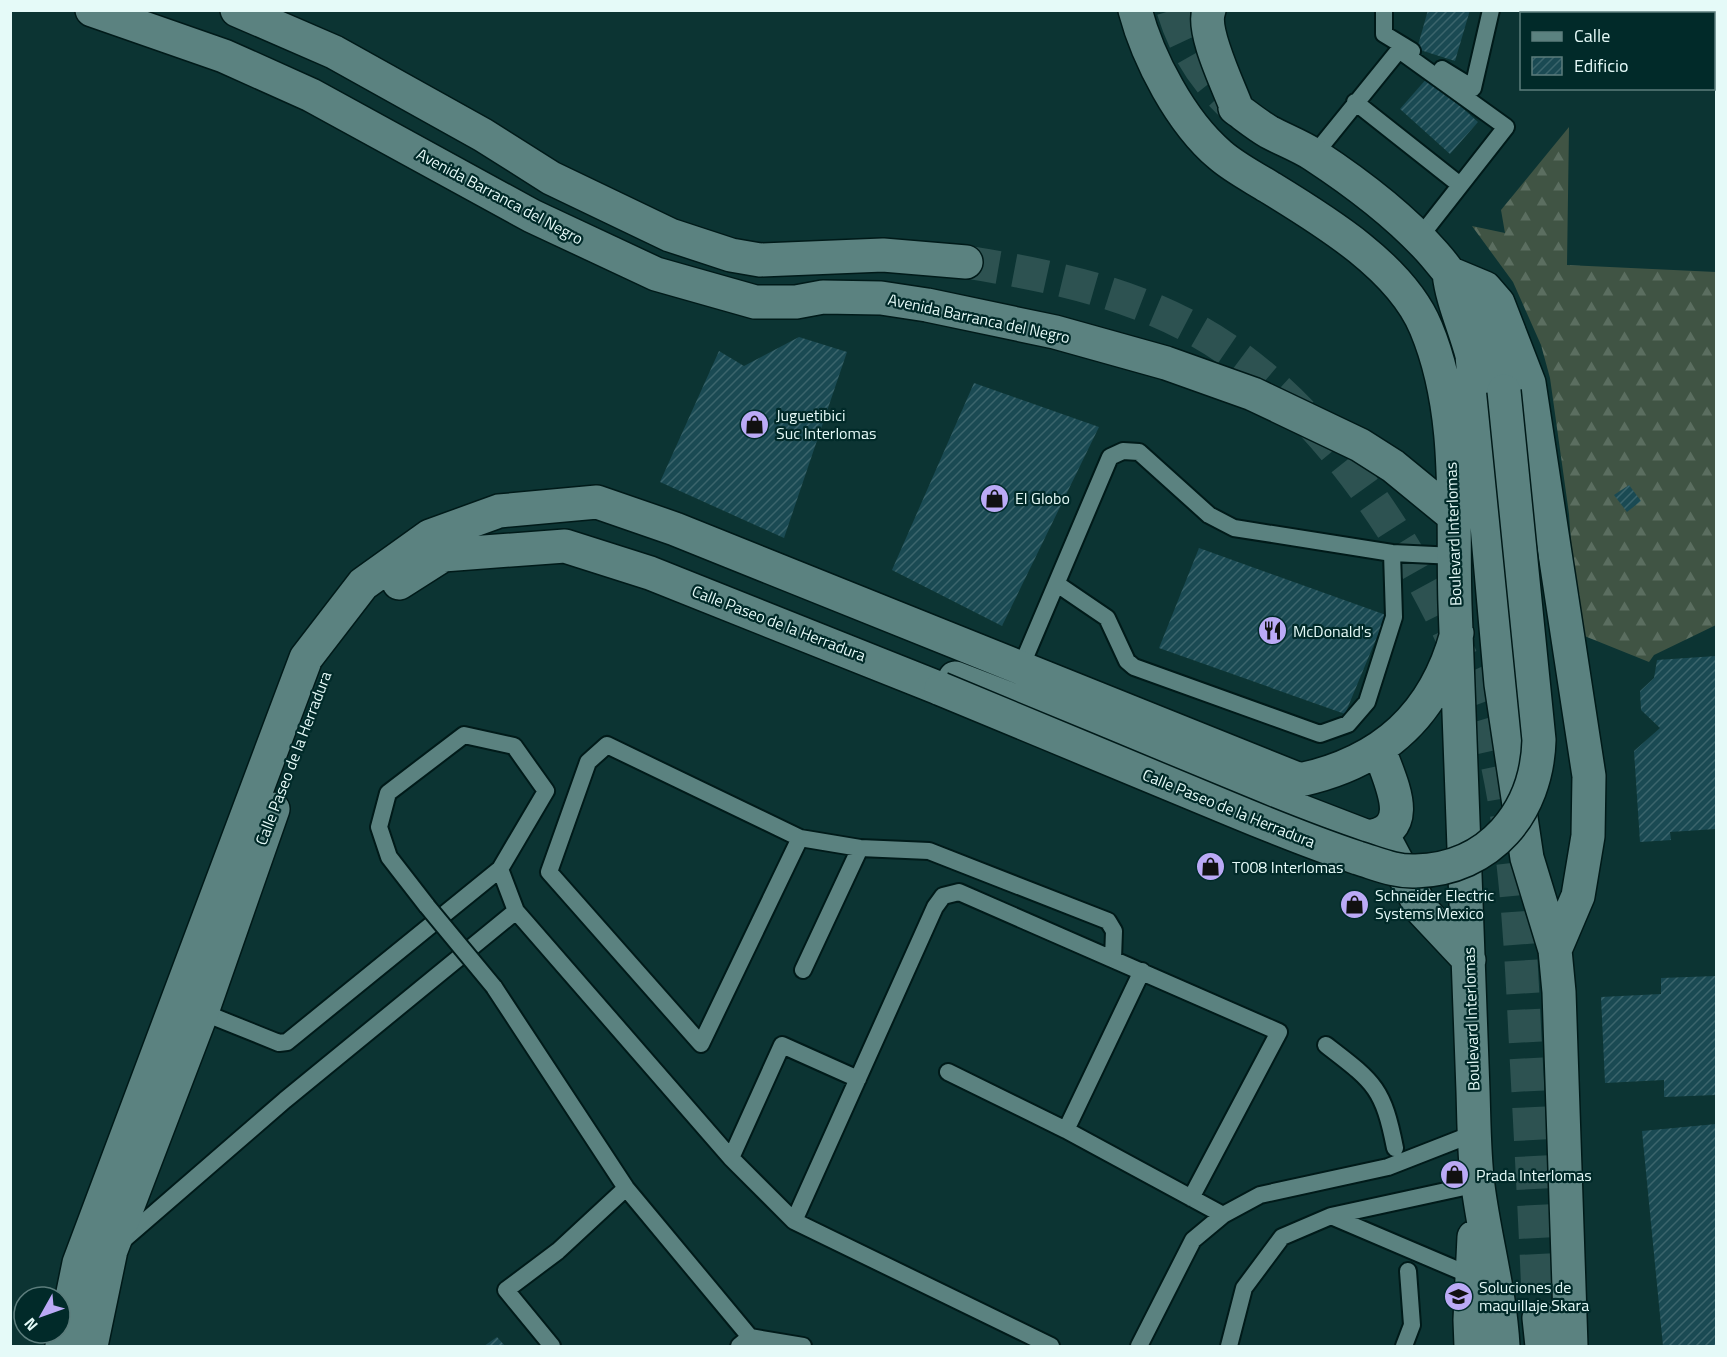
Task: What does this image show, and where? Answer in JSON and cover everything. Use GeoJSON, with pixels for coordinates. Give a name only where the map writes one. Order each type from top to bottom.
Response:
{"type":"FeatureCollection","features":[{"type":"Feature","properties":{"kind":"main road","name":"Avenida Barranca del Negro"},"geometry":{"type":"LineString","coordinates":[[92,10],[224,56],[312,95],[532,216],[656,274],[755,302],[796,302],[823,297],[881,298],[927,305],[1055,332],[1166,363],[1253,394],[1360,445],[1393,466],[1454,516]]}},
{"type":"Feature","properties":{"kind":"main road"},"geometry":{"type":"LineString","coordinates":[[237,10],[334,52],[483,135],[551,178],[670,235],[731,255],[760,260],[883,255],[966,262]]}},
{"type":"Feature","properties":{"kind":"main road","name":"Boulevard Interlomas"},"geometry":{"type":"LineString","coordinates":[[1136,10],[1143,36],[1167,87],[1217,153],[1305,209],[1372,258],[1413,303],[1436,355],[1447,404],[1454,516],[1478,1184],[1502,1332]]}},
{"type":"Feature","properties":{"kind":"main road","name":"Boulevard Interlomas"},"geometry":{"type":"LineString","coordinates":[[1207,13],[1213,45],[1236,108],[1267,131],[1314,155],[1375,198],[1419,238],[1473,306],[1498,360],[1504,391]]}},
{"type":"Feature","properties":{"kind":"main road","name":"Boulevard Interlomas"},"geometry":{"type":"LineString","coordinates":[[1449,273],[1450,287],[1465,326],[1472,355],[1501,684],[1527,858],[1555,950],[1561,1038],[1571,1347]]}},
{"type":"Feature","properties":{"kind":"main road","name":"Boulevard Interlomas"},"geometry":{"type":"LineString","coordinates":[[1449,273],[1485,288],[1498,303],[1529,383],[1589,776],[1588,836],[1578,896],[1555,950]]}},
{"type":"Feature","properties":{"kind":"main road","name":"Calle Paseo de la Herradura"},"geometry":{"type":"LineString","coordinates":[[91,1347],[111,1250],[202,1012],[305,718],[335,651],[375,599],[443,555],[565,546],[650,573],[889,666],[1308,842],[1390,868],[1413,871],[1437,869],[1460,862],[1499,838],[1514,822],[1530,793],[1538,761],[1539,740],[1504,391]]}},
{"type":"Feature","properties":{"kind":"main road","name":"Calle Paseo de la Herradura"},"geometry":{"type":"LineString","coordinates":[[62,1347],[79,1263],[306,658],[363,584],[430,536],[499,511],[597,502],[675,529],[1300,780],[1337,770],[1379,749],[1421,710],[1450,660],[1457,633]]}},
{"type":"Feature","properties":{"kind":"main road"},"geometry":{"type":"LineString","coordinates":[[889,666],[924,666],[1368,837],[1383,835],[1395,825],[1398,806],[1379,749]]}},
{"type":"Feature","properties":{"kind":"main road"},"geometry":{"type":"LineString","coordinates":[[1383,835],[1423,911],[1469,960]]}},
{"type":"Feature","properties":{"kind":"main road","name":"Boulevard Interlomas"},"geometry":{"type":"LineString","coordinates":[[1471,1347],[1472,1276],[1478,1184]]}},
{"type":"Feature","properties":{"kind":"lane"},"geometry":{"type":"LineString","coordinates":[[1384,10],[1384,34],[1473,88],[1491,10]]}},
{"type":"Feature","properties":{"kind":"lane"},"geometry":{"type":"LineString","coordinates":[[1314,155],[1399,50],[1506,127],[1419,238]]}},
{"type":"Feature","properties":{"kind":"lane"},"geometry":{"type":"LineString","coordinates":[[1355,102],[1461,185]]}},
{"type":"Feature","properties":{"kind":"lane"},"geometry":{"type":"LineString","coordinates":[[1021,667],[1110,457],[1123,451],[1139,452],[1209,515],[1234,528],[1392,553],[1455,556]]}},
{"type":"Feature","properties":{"kind":"lane"},"geometry":{"type":"LineString","coordinates":[[1057,584],[1107,618],[1127,661],[1134,667],[1320,734],[1348,724],[1367,702],[1394,617],[1392,553]]}},
{"type":"Feature","properties":{"kind":"lane"},"geometry":{"type":"LineString","coordinates":[[202,1012],[279,1043],[287,1042],[500,869],[546,791],[514,746],[464,735],[388,793],[379,827],[389,857],[427,906],[494,987],[626,1188],[744,1342],[803,1347]]}},
{"type":"Feature","properties":{"kind":"lane"},"geometry":{"type":"LineString","coordinates":[[800,838],[701,1044],[549,872],[588,762],[608,745],[800,838],[860,848],[929,851],[1108,921],[1114,931],[1113,959]]}},
{"type":"Feature","properties":{"kind":"lane"},"geometry":{"type":"LineString","coordinates":[[802,970],[860,848]]}},
{"type":"Feature","properties":{"kind":"lane"},"geometry":{"type":"LineString","coordinates":[[500,869],[516,911],[731,1158],[794,1221],[1051,1347]]}},
{"type":"Feature","properties":{"kind":"lane"},"geometry":{"type":"LineString","coordinates":[[794,1221],[935,907],[943,896],[959,892],[1279,1032],[1191,1198]]}},
{"type":"Feature","properties":{"kind":"lane"},"geometry":{"type":"LineString","coordinates":[[111,1250],[285,1100],[516,911]]}},
{"type":"Feature","properties":{"kind":"lane"},"geometry":{"type":"LineString","coordinates":[[1066,1130],[1142,971]]}},
{"type":"Feature","properties":{"kind":"lane"},"geometry":{"type":"LineString","coordinates":[[731,1158],[782,1045],[858,1079]]}},
{"type":"Feature","properties":{"kind":"lane"},"geometry":{"type":"LineString","coordinates":[[1326,1045],[1364,1075],[1379,1093],[1388,1114],[1395,1148]]}},
{"type":"Feature","properties":{"kind":"lane"},"geometry":{"type":"LineString","coordinates":[[948,1072],[1066,1130],[1223,1215]]}},
{"type":"Feature","properties":{"kind":"lane"},"geometry":{"type":"LineString","coordinates":[[1139,1347],[1193,1240],[1223,1215],[1260,1195],[1388,1167],[1475,1132]]}},
{"type":"Feature","properties":{"kind":"lane"},"geometry":{"type":"LineString","coordinates":[[1229,1347],[1244,1288],[1282,1237],[1331,1216],[1478,1184]]}},
{"type":"Feature","properties":{"kind":"lane"},"geometry":{"type":"LineString","coordinates":[[552,1347],[506,1290],[558,1251],[626,1188]]}},
{"type":"Feature","properties":{"kind":"lane"},"geometry":{"type":"LineString","coordinates":[[1331,1216],[1472,1276]]}},
{"type":"Feature","properties":{"kind":"lane"},"geometry":{"type":"LineString","coordinates":[[1404,1347],[1412,1326],[1408,1271]]}},
{"type":"Feature","properties":{"kind":"green space"},"geometry":{"type":"Polygon","coordinates":[[[1569,127],[1567,265],[1716,272],[1716,625],[1654,655],[1649,662],[1577,633],[1569,514],[1550,378],[1541,345],[1513,282],[1472,226],[1505,233],[1501,210],[1569,127]]]}},
{"type":"Feature","properties":{"kind":"building"},"geometry":{"type":"Polygon","coordinates":[[[1428,10],[1470,10],[1455,61],[1417,49],[1428,10]]]}},
{"type":"Feature","properties":{"kind":"building"},"geometry":{"type":"Polygon","coordinates":[[[1428,77],[1478,122],[1450,154],[1400,109],[1428,77]]]}},
{"type":"Feature","properties":{"kind":"building","name":"Juguetibici Suc Interlomas"},"geometry":{"type":"Polygon","coordinates":[[[799,337],[847,352],[784,538],[660,482],[719,351],[744,366],[799,337]]]}},
{"type":"Feature","properties":{"kind":"building","name":"El Globo"},"geometry":{"type":"Polygon","coordinates":[[[974,383],[1099,427],[1002,626],[892,570],[974,383]]]}},
{"type":"Feature","properties":{"kind":"building"},"geometry":{"type":"Polygon","coordinates":[[[1629,485],[1641,501],[1627,512],[1614,495],[1629,485]]]}},
{"type":"Feature","properties":{"kind":"building","name":"McDonald's"},"geometry":{"type":"Polygon","coordinates":[[[1199,548],[1386,615],[1345,714],[1159,648],[1199,548]]]}},
{"type":"Feature","properties":{"kind":"building"},"geometry":{"type":"Polygon","coordinates":[[[1716,656],[1716,829],[1670,832],[1671,840],[1640,842],[1634,751],[1660,728],[1641,710],[1640,691],[1654,678],[1657,660],[1716,656]]]}},
{"type":"Feature","properties":{"kind":"building"},"geometry":{"type":"Polygon","coordinates":[[[1716,976],[1716,1095],[1664,1097],[1664,1080],[1605,1083],[1601,997],[1661,994],[1661,978],[1716,976]]]}},
{"type":"Feature","properties":{"kind":"building"},"geometry":{"type":"Polygon","coordinates":[[[1716,1124],[1716,1346],[1663,1346],[1642,1131],[1716,1124]]]}},
{"type":"Feature","properties":{"kind":"building"},"geometry":{"type":"Polygon","coordinates":[[[497,1337],[505,1346],[484,1346],[497,1337]]]}},
{"type":"Feature","properties":{"kind":"tunnel"},"geometry":{"type":"LineString","coordinates":[[1173,10],[1197,64],[1214,87],[1235,108]]}},
{"type":"Feature","properties":{"kind":"tunnel"},"geometry":{"type":"LineString","coordinates":[[966,262],[1033,274],[1100,291],[1165,315],[1225,348],[1296,407],[1328,442],[1386,519],[1434,601],[1482,707],[1498,767],[1505,805],[1515,882],[1521,959],[1539,1318]]}},
{"type":"Feature","properties":{"kind":"place","name":"Juguetibici Suc Interlomas"},"geometry":{"type":"Point","coordinates":[755,424]}},
{"type":"Feature","properties":{"kind":"place","name":"El Globo"},"geometry":{"type":"Point","coordinates":[994,498]}},
{"type":"Feature","properties":{"kind":"place","name":"McDonald's"},"geometry":{"type":"Point","coordinates":[1272,631]}},
{"type":"Feature","properties":{"kind":"place","name":"T008 Interlomas"},"geometry":{"type":"Point","coordinates":[1211,867]}},
{"type":"Feature","properties":{"kind":"place","name":"Schneider Electric Systems Mexico"},"geometry":{"type":"Point","coordinates":[1354,904]}},
{"type":"Feature","properties":{"kind":"place","name":"Prada Interlomas"},"geometry":{"type":"Point","coordinates":[1455,1175]}},
{"type":"Feature","properties":{"kind":"place","name":"Soluciones de maquillaje Skara"},"geometry":{"type":"Point","coordinates":[1458,1296]}}]}
